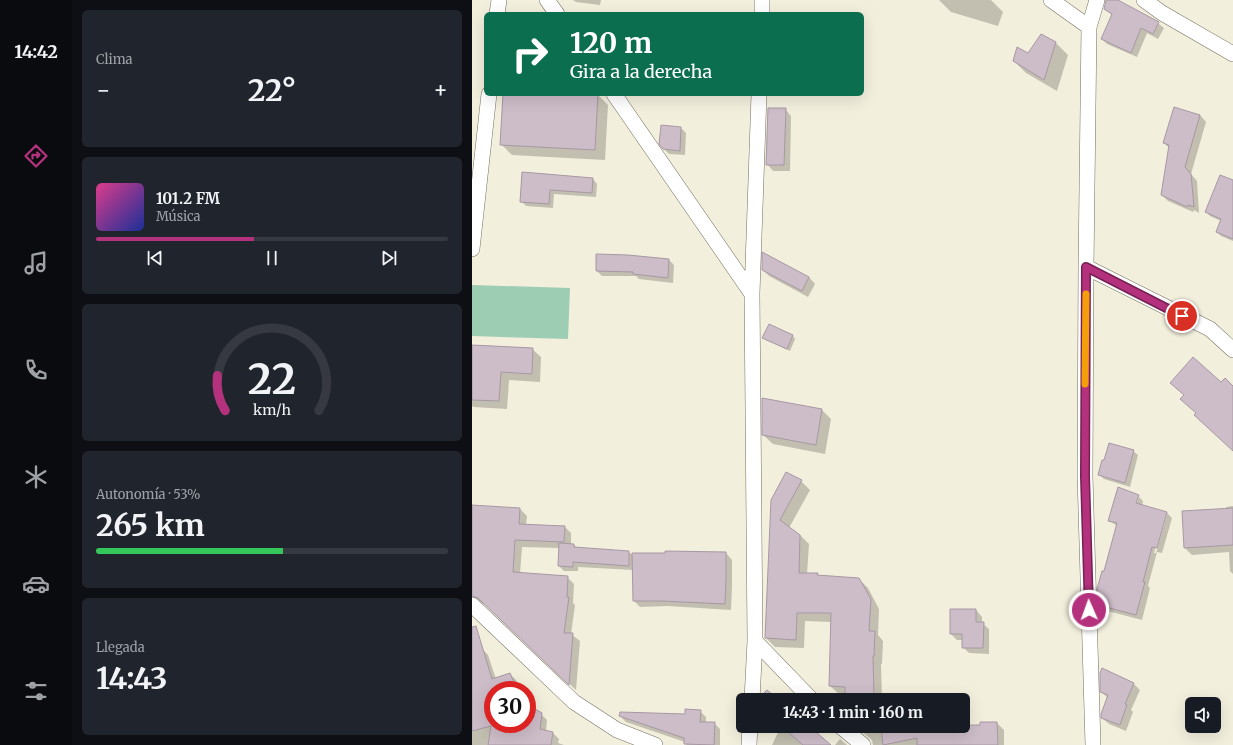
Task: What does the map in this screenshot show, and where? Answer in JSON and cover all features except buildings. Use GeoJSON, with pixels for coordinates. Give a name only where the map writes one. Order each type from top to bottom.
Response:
{"type":"FeatureCollection","features":[{"type":"Feature","properties":{"kind":"street"},"geometry":{"type":"LineString","coordinates":[[497,12],[498,0]]}},
{"type":"Feature","properties":{"kind":"street"},"geometry":{"type":"LineString","coordinates":[[546,0],[555,12]]}},
{"type":"Feature","properties":{"kind":"street"},"geometry":{"type":"LineString","coordinates":[[762,0],[762,12]]}},
{"type":"Feature","properties":{"kind":"street"},"geometry":{"type":"LineString","coordinates":[[1051,0],[1089,27]]}},
{"type":"Feature","properties":{"kind":"street"},"geometry":{"type":"LineString","coordinates":[[1093,745],[1085,476],[1086,267],[1089,27],[1097,0]]}},
{"type":"Feature","properties":{"kind":"street"},"geometry":{"type":"LineString","coordinates":[[1144,0],[1162,13],[1233,54]]}},
{"type":"Feature","properties":{"kind":"street"},"geometry":{"type":"LineString","coordinates":[[472,249],[488,96]]}},
{"type":"Feature","properties":{"kind":"street"},"geometry":{"type":"LineString","coordinates":[[615,96],[752,294]]}},
{"type":"Feature","properties":{"kind":"street"},"geometry":{"type":"LineString","coordinates":[[752,693],[755,641],[752,294],[759,96]]}},
{"type":"Feature","properties":{"kind":"street"},"geometry":{"type":"LineString","coordinates":[[1086,267],[1210,329],[1233,350]]}},
{"type":"Feature","properties":{"kind":"street"},"geometry":{"type":"LineString","coordinates":[[472,605],[574,702],[617,730],[656,745]]}},
{"type":"Feature","properties":{"kind":"street"},"geometry":{"type":"LineString","coordinates":[[755,641],[805,693]]}},
{"type":"Feature","properties":{"kind":"street"},"geometry":{"type":"LineString","coordinates":[[749,745],[750,733]]}},
{"type":"Feature","properties":{"kind":"street"},"geometry":{"type":"LineString","coordinates":[[848,733],[863,745]]}},
{"type":"Feature","properties":{"kind":"green space"},"geometry":{"type":"Polygon","coordinates":[[[472,285],[570,288],[568,339],[472,336],[472,285]]]}},
{"type":"Feature","properties":{"kind":"slow traffic"},"geometry":{"type":"LineString","coordinates":[[1085,384],[1086,294]]}},
{"type":"Feature","properties":{"kind":"route"},"geometry":{"type":"LineString","coordinates":[[1089,610],[1085,476],[1086,267],[1182,316]]}}]}
